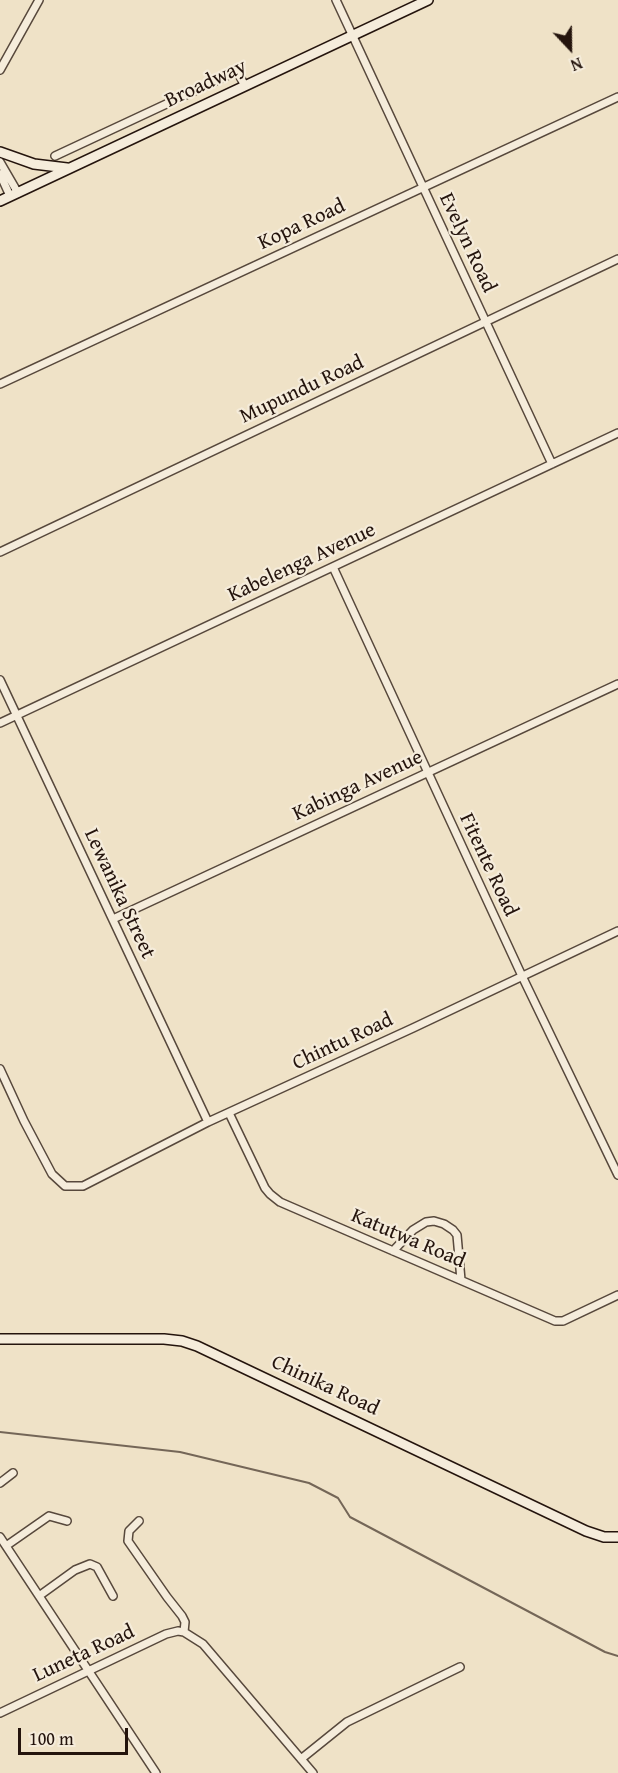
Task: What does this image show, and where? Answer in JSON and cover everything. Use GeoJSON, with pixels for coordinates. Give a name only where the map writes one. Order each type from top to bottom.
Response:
{"type":"FeatureCollection","features":[{"type":"Feature","properties":{"kind":"main road","name":"Broadway"},"geometry":{"type":"LineString","coordinates":[[0,201],[428,0]]}},
{"type":"Feature","properties":{"kind":"main road"},"geometry":{"type":"LineString","coordinates":[[0,152],[34,164],[68,168]]}},
{"type":"Feature","properties":{"kind":"main road","name":"Chinika Road"},"geometry":{"type":"LineString","coordinates":[[0,1339],[164,1340],[190,1344],[586,1531],[604,1537],[618,1537]]}},
{"type":"Feature","properties":{"kind":"street"},"geometry":{"type":"LineString","coordinates":[[0,70],[39,0]]}},
{"type":"Feature","properties":{"kind":"street","name":"Evelyn Road"},"geometry":{"type":"LineString","coordinates":[[336,0],[552,464]]}},
{"type":"Feature","properties":{"kind":"street"},"geometry":{"type":"LineString","coordinates":[[55,156],[237,71],[244,86]]}},
{"type":"Feature","properties":{"kind":"street","name":"Kopa Road"},"geometry":{"type":"LineString","coordinates":[[0,384],[422,186],[618,97]]}},
{"type":"Feature","properties":{"kind":"street"},"geometry":{"type":"LineString","coordinates":[[176,99],[183,114]]}},
{"type":"Feature","properties":{"kind":"street"},"geometry":{"type":"LineString","coordinates":[[0,162],[14,194]]}},
{"type":"Feature","properties":{"kind":"street"},"geometry":{"type":"LineString","coordinates":[[0,174],[14,194]]}},
{"type":"Feature","properties":{"kind":"street","name":"Mupundu Road"},"geometry":{"type":"LineString","coordinates":[[0,552],[618,260]]}},
{"type":"Feature","properties":{"kind":"street","name":"Kabelenga Avenue"},"geometry":{"type":"LineString","coordinates":[[0,723],[618,433]]}},
{"type":"Feature","properties":{"kind":"street","name":"Fitente Road"},"geometry":{"type":"LineString","coordinates":[[333,567],[522,976],[615,1163],[618,1174]]}},
{"type":"Feature","properties":{"kind":"street","name":"Lewanika Street"},"geometry":{"type":"LineString","coordinates":[[0,680],[208,1122]]}},
{"type":"Feature","properties":{"kind":"street","name":"Kabinga Avenue"},"geometry":{"type":"LineString","coordinates":[[113,919],[618,684]]}},
{"type":"Feature","properties":{"kind":"street","name":"Chintu Road"},"geometry":{"type":"LineString","coordinates":[[0,1069],[52,1174],[65,1186],[83,1186],[208,1122],[618,931]]}},
{"type":"Feature","properties":{"kind":"street","name":"Katutwa Road"},"geometry":{"type":"LineString","coordinates":[[229,1113],[265,1188],[274,1199],[555,1321],[572,1317],[618,1295]]}},
{"type":"Feature","properties":{"kind":"street"},"geometry":{"type":"LineString","coordinates":[[393,1251],[413,1230],[426,1222],[434,1221],[444,1224],[457,1235],[461,1280]]}},
{"type":"Feature","properties":{"kind":"street"},"geometry":{"type":"LineString","coordinates":[[0,1483],[13,1473]]}},
{"type":"Feature","properties":{"kind":"street"},"geometry":{"type":"LineString","coordinates":[[6,1546],[49,1516],[67,1521]]}},
{"type":"Feature","properties":{"kind":"street"},"geometry":{"type":"LineString","coordinates":[[139,1521],[129,1531],[129,1541],[166,1597],[182,1616],[185,1622],[184,1632],[204,1644],[313,1773]]}},
{"type":"Feature","properties":{"kind":"street"},"geometry":{"type":"LineString","coordinates":[[0,1537],[156,1773]]}},
{"type":"Feature","properties":{"kind":"street"},"geometry":{"type":"LineString","coordinates":[[39,1596],[75,1570],[90,1564],[97,1567],[113,1596]]}},
{"type":"Feature","properties":{"kind":"street","name":"Luneta Road"},"geometry":{"type":"LineString","coordinates":[[0,1713],[166,1634],[184,1632]]}},
{"type":"Feature","properties":{"kind":"street"},"geometry":{"type":"LineString","coordinates":[[301,1759],[347,1722],[460,1667]]}},
{"type":"Feature","properties":{"kind":"waterway"},"geometry":{"type":"LineString","coordinates":[[0,1432],[180,1452],[309,1483],[338,1498],[350,1517],[605,1652],[618,1656]]}}]}
